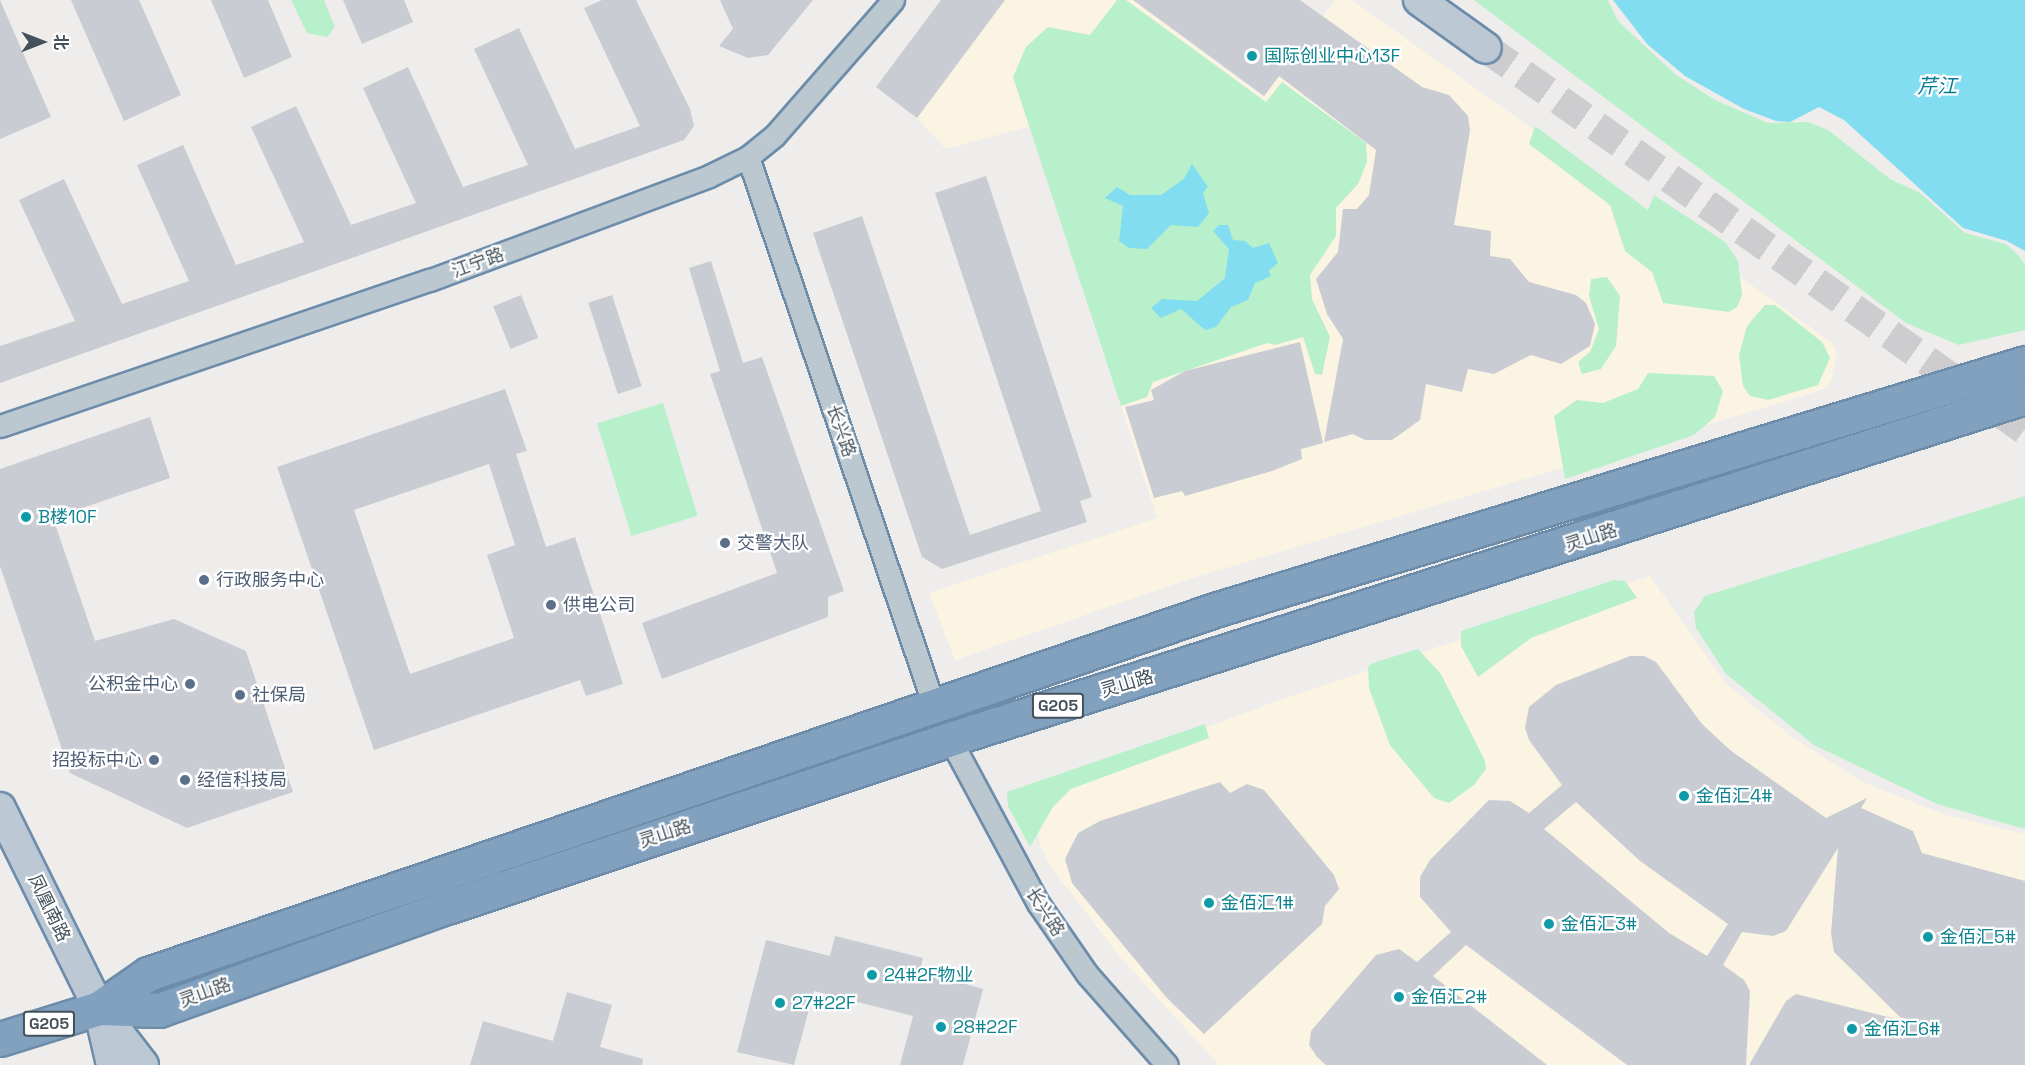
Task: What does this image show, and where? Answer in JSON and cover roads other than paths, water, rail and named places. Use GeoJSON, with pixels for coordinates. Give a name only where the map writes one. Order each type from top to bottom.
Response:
{"type":"FeatureCollection","features":[{"type":"Feature","properties":{"kind":"highway","name":"灵山路"},"geometry":{"type":"LineString","coordinates":[[0,1039],[99,1008],[148,974],[1218,609],[2025,363]]}},
{"type":"Feature","properties":{"kind":"highway","name":"灵山路"},"geometry":{"type":"LineString","coordinates":[[99,1008],[159,1010],[439,910],[950,739],[2022,397]]}},
{"type":"Feature","properties":{"kind":"main road"},"geometry":{"type":"LineString","coordinates":[[1419,0],[1486,48]]}},
{"type":"Feature","properties":{"kind":"main road","name":"凤凰南路"},"geometry":{"type":"LineString","coordinates":[[0,808],[99,1008]]}},
{"type":"Feature","properties":{"kind":"main road"},"geometry":{"type":"LineString","coordinates":[[99,1008],[112,1065]]}},
{"type":"Feature","properties":{"kind":"main road"},"geometry":{"type":"LineString","coordinates":[[99,1008],[143,1065]]}},
{"type":"Feature","properties":{"kind":"street","name":"江宁路"},"geometry":{"type":"LineString","coordinates":[[0,426],[430,280],[709,176],[748,157],[830,77],[893,0]]}},
{"type":"Feature","properties":{"kind":"street","name":"长兴路"},"geometry":{"type":"LineString","coordinates":[[748,157],[934,706]]}},
{"type":"Feature","properties":{"kind":"street","name":"长兴路"},"geometry":{"type":"LineString","coordinates":[[950,739],[1038,903],[1088,974],[1167,1065]]}},
{"type":"Feature","properties":{"kind":"water","name":"芹江"},"geometry":{"type":"Polygon","coordinates":[[[1613,0],[2025,0],[2025,251],[2007,241],[1963,228],[1844,120],[1819,107],[1790,122],[1776,121],[1744,109],[1685,76],[1647,44],[1613,0]]]}},
{"type":"Feature","properties":{"kind":"water"},"geometry":{"type":"Polygon","coordinates":[[[1192,164],[1208,187],[1203,193],[1209,213],[1198,227],[1171,225],[1147,249],[1129,248],[1119,241],[1123,206],[1105,198],[1117,187],[1130,195],[1161,195],[1184,179],[1192,164]]]}},
{"type":"Feature","properties":{"kind":"water"},"geometry":{"type":"Polygon","coordinates":[[[1219,225],[1228,225],[1233,240],[1245,241],[1253,248],[1269,243],[1278,263],[1269,270],[1271,276],[1255,283],[1248,300],[1231,307],[1216,327],[1205,330],[1181,309],[1161,318],[1151,308],[1162,299],[1197,301],[1225,278],[1229,249],[1213,231],[1219,225]]]}},
{"type":"Feature","properties":{"kind":"tunnel"},"geometry":{"type":"LineString","coordinates":[[1486,48],[2025,430]]}},
{"type":"Feature","properties":{"kind":"place","name":"国际创业中心13F"},"geometry":{"type":"Point","coordinates":[1252,56]}},
{"type":"Feature","properties":{"kind":"place","name":"B楼10F"},"geometry":{"type":"Point","coordinates":[26,517]}},
{"type":"Feature","properties":{"kind":"place","name":"交警大队"},"geometry":{"type":"Point","coordinates":[725,543]}},
{"type":"Feature","properties":{"kind":"place","name":"行政服务中心"},"geometry":{"type":"Point","coordinates":[204,580]}},
{"type":"Feature","properties":{"kind":"place","name":"供电公司"},"geometry":{"type":"Point","coordinates":[551,605]}},
{"type":"Feature","properties":{"kind":"place","name":"公积金中心"},"geometry":{"type":"Point","coordinates":[190,684]}},
{"type":"Feature","properties":{"kind":"place","name":"社保局"},"geometry":{"type":"Point","coordinates":[240,695]}},
{"type":"Feature","properties":{"kind":"place","name":"招投标中心"},"geometry":{"type":"Point","coordinates":[154,760]}},
{"type":"Feature","properties":{"kind":"place","name":"经信科技局"},"geometry":{"type":"Point","coordinates":[185,780]}},
{"type":"Feature","properties":{"kind":"place","name":"金佰汇4#"},"geometry":{"type":"Point","coordinates":[1684,796]}},
{"type":"Feature","properties":{"kind":"place","name":"金佰汇1#"},"geometry":{"type":"Point","coordinates":[1209,903]}},
{"type":"Feature","properties":{"kind":"place","name":"金佰汇3#"},"geometry":{"type":"Point","coordinates":[1549,924]}},
{"type":"Feature","properties":{"kind":"place","name":"金佰汇5#"},"geometry":{"type":"Point","coordinates":[1928,937]}},
{"type":"Feature","properties":{"kind":"place","name":"24#2F物业"},"geometry":{"type":"Point","coordinates":[872,975]}},
{"type":"Feature","properties":{"kind":"place","name":"金佰汇2#"},"geometry":{"type":"Point","coordinates":[1399,997]}},
{"type":"Feature","properties":{"kind":"place","name":"27#22F"},"geometry":{"type":"Point","coordinates":[780,1003]}},
{"type":"Feature","properties":{"kind":"place","name":"28#22F"},"geometry":{"type":"Point","coordinates":[941,1027]}},
{"type":"Feature","properties":{"kind":"place","name":"金佰汇6#"},"geometry":{"type":"Point","coordinates":[1852,1029]}}]}
